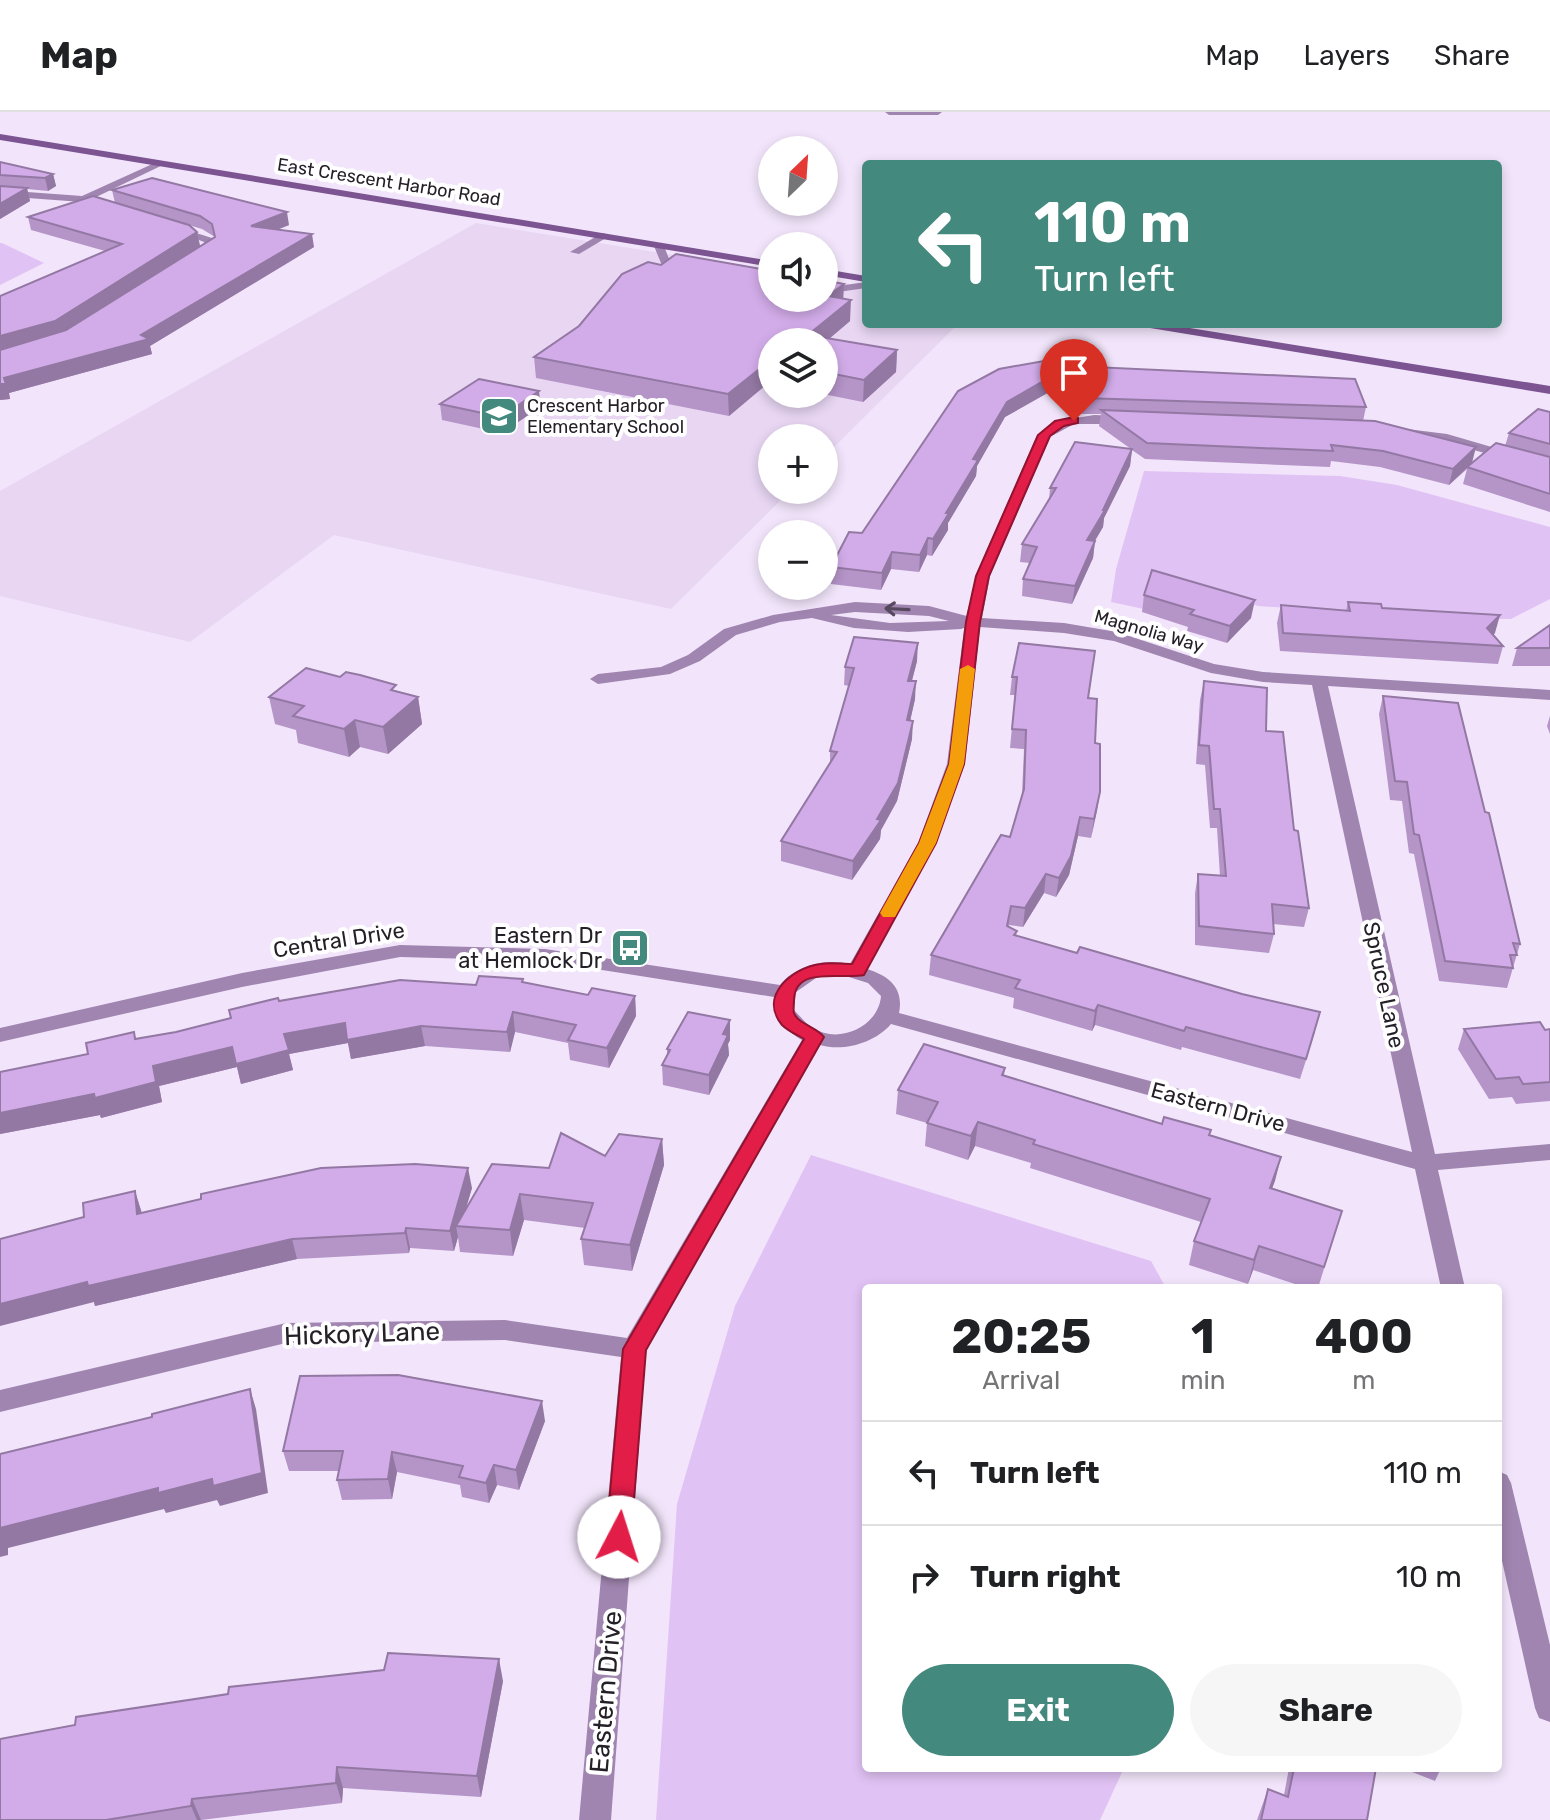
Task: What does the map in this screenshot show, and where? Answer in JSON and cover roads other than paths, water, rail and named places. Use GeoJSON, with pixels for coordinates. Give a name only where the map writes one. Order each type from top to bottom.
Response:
{"type":"FeatureCollection","features":[{"type":"Feature","properties":{"kind":"street"},"geometry":{"type":"LineString","coordinates":[[889,112],[932,113]]}},
{"type":"Feature","properties":{"kind":"street","name":"East Crescent Harbor Road"},"geometry":{"type":"LineString","coordinates":[[0,137],[758,262]]}},
{"type":"Feature","properties":{"kind":"street"},"geometry":{"type":"LineString","coordinates":[[83,199],[162,163]]}},
{"type":"Feature","properties":{"kind":"street"},"geometry":{"type":"LineString","coordinates":[[0,193],[83,199],[128,213]]}},
{"type":"Feature","properties":{"kind":"street"},"geometry":{"type":"LineString","coordinates":[[158,222],[208,240],[211,247],[207,252],[181,268]]}},
{"type":"Feature","properties":{"kind":"street"},"geometry":{"type":"LineString","coordinates":[[575,252],[602,236]]}},
{"type":"Feature","properties":{"kind":"street"},"geometry":{"type":"LineString","coordinates":[[659,246],[667,266],[697,271]]}},
{"type":"Feature","properties":{"kind":"street"},"geometry":{"type":"LineString","coordinates":[[838,275],[862,281]]}},
{"type":"Feature","properties":{"kind":"street"},"geometry":{"type":"LineString","coordinates":[[838,288],[862,283]]}},
{"type":"Feature","properties":{"kind":"street"},"geometry":{"type":"LineString","coordinates":[[1169,328],[1550,390]]}},
{"type":"Feature","properties":{"kind":"street"},"geometry":{"type":"LineString","coordinates":[[857,970],[927,843],[956,764],[973,622],[983,576],[1044,435],[1060,424],[1074,421],[1141,420]]}},
{"type":"Feature","properties":{"kind":"street"},"geometry":{"type":"LineString","coordinates":[[1371,429],[1447,438],[1550,468]]}},
{"type":"Feature","properties":{"kind":"street","name":"Magnolia Way"},"geometry":{"type":"LineString","coordinates":[[598,679],[664,671],[694,658],[730,632],[778,618],[811,615],[849,625],[929,629],[973,622],[1077,630],[1117,637],[1211,668],[1263,677],[1550,695]]}},
{"type":"Feature","properties":{"kind":"street","name":"Spruce Lane"},"geometry":{"type":"LineString","coordinates":[[1319,680],[1452,1284]]}},
{"type":"Feature","properties":{"kind":"street","name":"Central Drive"},"geometry":{"type":"LineString","coordinates":[[0,1035],[242,980],[400,951],[545,955],[785,992]]}},
{"type":"Feature","properties":{"kind":"street"},"geometry":{"type":"LineString","coordinates":[[857,970],[883,984],[893,1006],[890,1017],[868,1035],[850,1039],[814,1037],[790,1022],[784,1012],[785,992],[793,981],[814,971],[857,970]]}},
{"type":"Feature","properties":{"kind":"street","name":"Eastern Drive"},"geometry":{"type":"LineString","coordinates":[[890,1017],[1423,1163],[1550,1152]]}},
{"type":"Feature","properties":{"kind":"street","name":"Eastern Drive"},"geometry":{"type":"LineString","coordinates":[[595,1820],[634,1349],[814,1037]]}},
{"type":"Feature","properties":{"kind":"street","name":"Hickory Lane"},"geometry":{"type":"LineString","coordinates":[[0,1401],[286,1333],[505,1330],[634,1349]]}},
{"type":"Feature","properties":{"kind":"street"},"geometry":{"type":"LineString","coordinates":[[1502,1500],[1550,1708]]}},
{"type":"Feature","properties":{"kind":"place","name":"Crescent Harbor Elementary School"},"geometry":{"type":"Point","coordinates":[499,416]}},
{"type":"Feature","properties":{"kind":"place","name":"Eastern Dr at Hemlock Dr"},"geometry":{"type":"Point","coordinates":[630,948]}}]}
